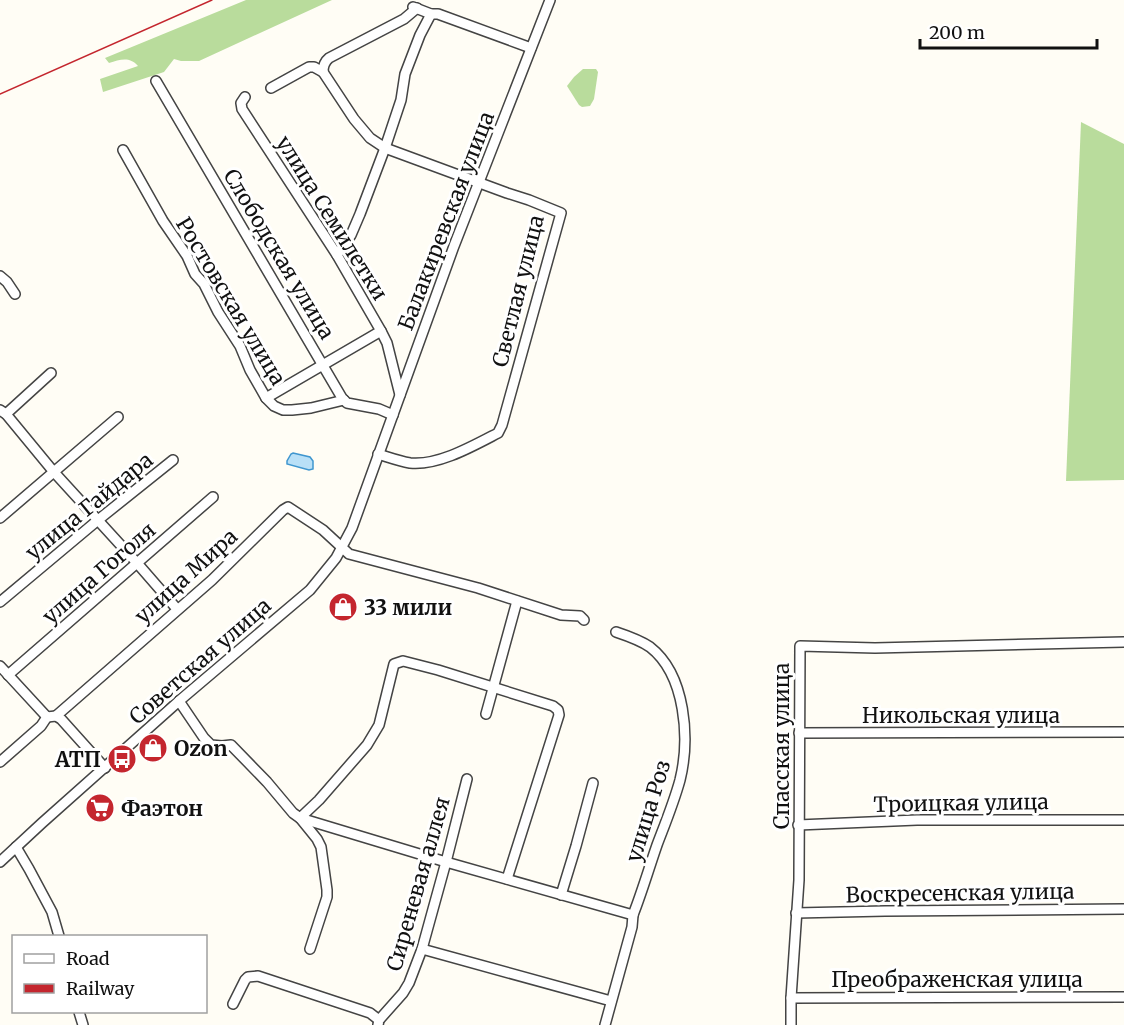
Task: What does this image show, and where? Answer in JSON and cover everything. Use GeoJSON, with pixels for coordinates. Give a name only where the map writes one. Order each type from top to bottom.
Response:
{"type":"FeatureCollection","features":[{"type":"Feature","properties":{"kind":"street","name":"Балакиревская улица"},"geometry":{"type":"LineString","coordinates":[[378,454],[478,182],[550,0]]}},
{"type":"Feature","properties":{"kind":"street"},"geometry":{"type":"LineString","coordinates":[[323,72],[325,62],[329,58],[404,19],[415,7],[531,48]]}},
{"type":"Feature","properties":{"kind":"street"},"geometry":{"type":"LineString","coordinates":[[337,255],[351,235],[385,148],[400,100],[405,74],[431,14]]}},
{"type":"Feature","properties":{"kind":"street"},"geometry":{"type":"LineString","coordinates":[[270,88],[309,67],[314,67],[323,72],[354,119],[370,138],[385,148]]}},
{"type":"Feature","properties":{"kind":"street","name":"Слободская улица"},"geometry":{"type":"LineString","coordinates":[[156,81],[344,400]]}},
{"type":"Feature","properties":{"kind":"street","name":"улица Семилетки"},"geometry":{"type":"LineString","coordinates":[[245,97],[241,103],[242,109],[337,255],[381,331],[387,343],[400,396]]}},
{"type":"Feature","properties":{"kind":"street","name":"Светлая улица"},"geometry":{"type":"LineString","coordinates":[[378,454],[410,463],[431,461],[453,454],[498,432],[502,425],[561,213],[385,148]]}},
{"type":"Feature","properties":{"kind":"street","name":"Ростовская улица"},"geometry":{"type":"LineString","coordinates":[[123,150],[163,222],[187,256],[195,274],[204,284],[218,312],[240,346],[266,398],[274,406],[283,410],[311,408],[344,400]]}},
{"type":"Feature","properties":{"kind":"street"},"geometry":{"type":"LineString","coordinates":[[0,276],[8,282],[15,294]]}},
{"type":"Feature","properties":{"kind":"street"},"geometry":{"type":"LineString","coordinates":[[266,398],[381,331]]}},
{"type":"Feature","properties":{"kind":"street"},"geometry":{"type":"LineString","coordinates":[[51,373],[1,411],[177,609]]}},
{"type":"Feature","properties":{"kind":"street"},"geometry":{"type":"LineString","coordinates":[[344,400],[354,405],[379,409],[393,415]]}},
{"type":"Feature","properties":{"kind":"street"},"geometry":{"type":"LineString","coordinates":[[0,518],[118,417]]}},
{"type":"Feature","properties":{"kind":"street","name":"Советская улица"},"geometry":{"type":"LineString","coordinates":[[0,862],[179,701],[310,590],[336,558],[352,528],[378,454]]}},
{"type":"Feature","properties":{"kind":"street","name":"улица Гайдара"},"geometry":{"type":"LineString","coordinates":[[0,602],[98,519],[173,460]]}},
{"type":"Feature","properties":{"kind":"street","name":"улица Гоголя"},"geometry":{"type":"LineString","coordinates":[[8,675],[213,497]]}},
{"type":"Feature","properties":{"kind":"street","name":"улица Мира"},"geometry":{"type":"LineString","coordinates":[[0,762],[104,676],[212,580],[283,510],[288,507],[323,530],[342,548]]}},
{"type":"Feature","properties":{"kind":"street"},"geometry":{"type":"LineString","coordinates":[[342,548],[349,554],[478,588],[561,615],[580,616],[584,620]]}},
{"type":"Feature","properties":{"kind":"street"},"geometry":{"type":"LineString","coordinates":[[486,714],[517,601]]}},
{"type":"Feature","properties":{"kind":"street","name":"улица Роз"},"geometry":{"type":"LineString","coordinates":[[605,1025],[632,927],[633,915],[680,781],[685,742],[679,697],[674,679],[666,665],[651,648],[634,638],[616,632]]}},
{"type":"Feature","properties":{"kind":"street","name":"Спасская улица"},"geometry":{"type":"LineString","coordinates":[[791,1025],[798,880],[800,646],[875,648],[1124,642]]}},
{"type":"Feature","properties":{"kind":"street"},"geometry":{"type":"LineString","coordinates":[[300,818],[319,801],[368,745],[379,725],[394,664],[403,661],[438,670],[554,706],[558,710],[559,715],[507,879]]}},
{"type":"Feature","properties":{"kind":"street"},"geometry":{"type":"LineString","coordinates":[[0,666],[52,717],[61,719],[105,768]]}},
{"type":"Feature","properties":{"kind":"street"},"geometry":{"type":"LineString","coordinates":[[179,701],[204,738],[212,745],[231,745],[300,818],[321,847],[327,897],[310,949]]}},
{"type":"Feature","properties":{"kind":"street","name":"Никольская улица"},"geometry":{"type":"LineString","coordinates":[[799,733],[1124,732]]}},
{"type":"Feature","properties":{"kind":"street","name":"Сиреневая аллея"},"geometry":{"type":"LineString","coordinates":[[378,1023],[409,983],[422,949],[467,779]]}},
{"type":"Feature","properties":{"kind":"street"},"geometry":{"type":"LineString","coordinates":[[561,894],[593,783]]}},
{"type":"Feature","properties":{"kind":"street"},"geometry":{"type":"LineString","coordinates":[[300,818],[633,915]]}},
{"type":"Feature","properties":{"kind":"street","name":"Троицкая улица"},"geometry":{"type":"LineString","coordinates":[[798,825],[917,820],[1124,820]]}},
{"type":"Feature","properties":{"kind":"street"},"geometry":{"type":"LineString","coordinates":[[16,848],[52,912],[59,935]]}},
{"type":"Feature","properties":{"kind":"street","name":"Воскресенская улица"},"geometry":{"type":"LineString","coordinates":[[796,914],[1124,909]]}},
{"type":"Feature","properties":{"kind":"street"},"geometry":{"type":"LineString","coordinates":[[422,949],[611,1001]]}},
{"type":"Feature","properties":{"kind":"street"},"geometry":{"type":"LineString","coordinates":[[233,1004],[245,980],[248,977],[258,976],[370,1013],[378,1023]]}},
{"type":"Feature","properties":{"kind":"street","name":"Преображенская улица"},"geometry":{"type":"LineString","coordinates":[[791,998],[1124,997]]}},
{"type":"Feature","properties":{"kind":"green space"},"geometry":{"type":"Polygon","coordinates":[[[246,0],[332,0],[199,61],[174,59],[164,72],[103,92],[100,79],[138,66],[128,60],[109,63],[105,58],[246,0]]]}},
{"type":"Feature","properties":{"kind":"green space"},"geometry":{"type":"Polygon","coordinates":[[[583,69],[596,69],[598,72],[594,99],[590,106],[582,107],[567,86],[583,69]]]}},
{"type":"Feature","properties":{"kind":"green space"},"geometry":{"type":"Polygon","coordinates":[[[1081,122],[1124,144],[1124,480],[1066,481],[1081,122]]]}},
{"type":"Feature","properties":{"kind":"water"},"geometry":{"type":"Polygon","coordinates":[[[293,453],[310,457],[313,461],[313,469],[287,464],[293,453]]]}},
{"type":"Feature","properties":{"kind":"railway"},"geometry":{"type":"LineString","coordinates":[[0,94],[212,0]]}},
{"type":"Feature","properties":{"kind":"place","name":"33 мили"},"geometry":{"type":"Point","coordinates":[343,607]}},
{"type":"Feature","properties":{"kind":"place","name":"Ozon"},"geometry":{"type":"Point","coordinates":[153,748]}},
{"type":"Feature","properties":{"kind":"place","name":"АТП"},"geometry":{"type":"Point","coordinates":[122,759]}},
{"type":"Feature","properties":{"kind":"place","name":"Фаэтон"},"geometry":{"type":"Point","coordinates":[100,808]}}]}
